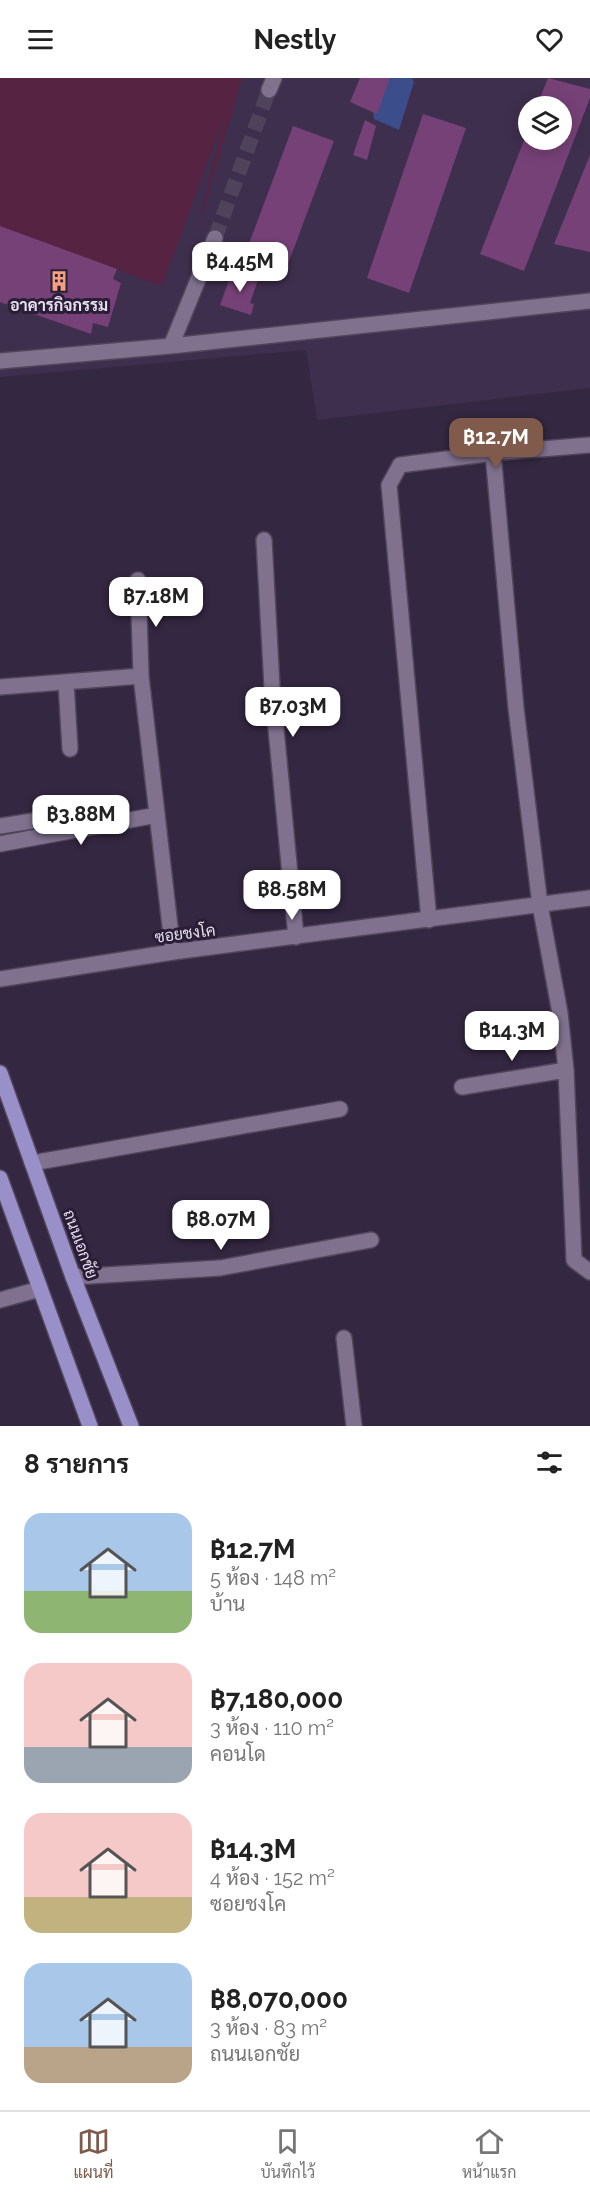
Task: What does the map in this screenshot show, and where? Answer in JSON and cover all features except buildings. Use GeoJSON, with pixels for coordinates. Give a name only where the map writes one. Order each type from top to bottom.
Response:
{"type":"FeatureCollection","features":[{"type":"Feature","properties":{"kind":"main road","name":"ถนนเอกชัย"},"geometry":{"type":"LineString","coordinates":[[0,1073],[73,1277],[131,1426]]}},
{"type":"Feature","properties":{"kind":"main road"},"geometry":{"type":"LineString","coordinates":[[0,1178],[90,1426]]}},
{"type":"Feature","properties":{"kind":"street"},"geometry":{"type":"LineString","coordinates":[[171,346],[215,238]]}},
{"type":"Feature","properties":{"kind":"street"},"geometry":{"type":"LineString","coordinates":[[0,361],[171,346],[590,301]]}},
{"type":"Feature","properties":{"kind":"street"},"geometry":{"type":"LineString","coordinates":[[429,920],[388,485],[400,465],[493,453],[590,445]]}},
{"type":"Feature","properties":{"kind":"street"},"geometry":{"type":"LineString","coordinates":[[493,453],[516,708],[540,905],[560,1013],[566,1070],[574,1260],[590,1272]]}},
{"type":"Feature","properties":{"kind":"street"},"geometry":{"type":"LineString","coordinates":[[264,540],[272,687],[296,937]]}},
{"type":"Feature","properties":{"kind":"street"},"geometry":{"type":"LineString","coordinates":[[138,580],[141,676],[173,952]]}},
{"type":"Feature","properties":{"kind":"street"},"geometry":{"type":"LineString","coordinates":[[0,687],[141,676]]}},
{"type":"Feature","properties":{"kind":"street"},"geometry":{"type":"LineString","coordinates":[[66,682],[70,749]]}},
{"type":"Feature","properties":{"kind":"street"},"geometry":{"type":"LineString","coordinates":[[0,844],[157,815]]}},
{"type":"Feature","properties":{"kind":"street"},"geometry":{"type":"LineString","coordinates":[[0,826],[51,818]]}},
{"type":"Feature","properties":{"kind":"street","name":"ซอยชงโค"},"geometry":{"type":"LineString","coordinates":[[0,979],[173,952],[590,898]]}},
{"type":"Feature","properties":{"kind":"street"},"geometry":{"type":"LineString","coordinates":[[462,1087],[566,1070]]}},
{"type":"Feature","properties":{"kind":"street"},"geometry":{"type":"LineString","coordinates":[[32,1163],[340,1109]]}},
{"type":"Feature","properties":{"kind":"street"},"geometry":{"type":"LineString","coordinates":[[73,1277],[220,1268],[371,1240]]}},
{"type":"Feature","properties":{"kind":"street"},"geometry":{"type":"LineString","coordinates":[[0,1300],[40,1289]]}},
{"type":"Feature","properties":{"kind":"street"},"geometry":{"type":"LineString","coordinates":[[344,1338],[354,1426]]}},
{"type":"Feature","properties":{"kind":"shaded area"},"geometry":{"type":"Polygon","coordinates":[[[0,78],[590,78],[590,388],[317,420],[306,350],[0,377],[0,78]]]}},
{"type":"Feature","properties":{"kind":"shaded area"},"geometry":{"type":"Polygon","coordinates":[[[0,78],[242,78],[197,232],[224,117],[162,286],[0,226],[0,78]]]}},
{"type":"Feature","properties":{"kind":"water"},"geometry":{"type":"Polygon","coordinates":[[[389,78],[412,78],[414,82],[399,130],[374,119],[373,111],[389,78]]]}},
{"type":"Feature","properties":{"kind":"tunnel"},"geometry":{"type":"LineString","coordinates":[[215,238],[269,90]]}},
{"type":"Feature","properties":{"kind":"place","name":"อาคารกิจกรรม"},"geometry":{"type":"Point","coordinates":[59,281]}}]}
